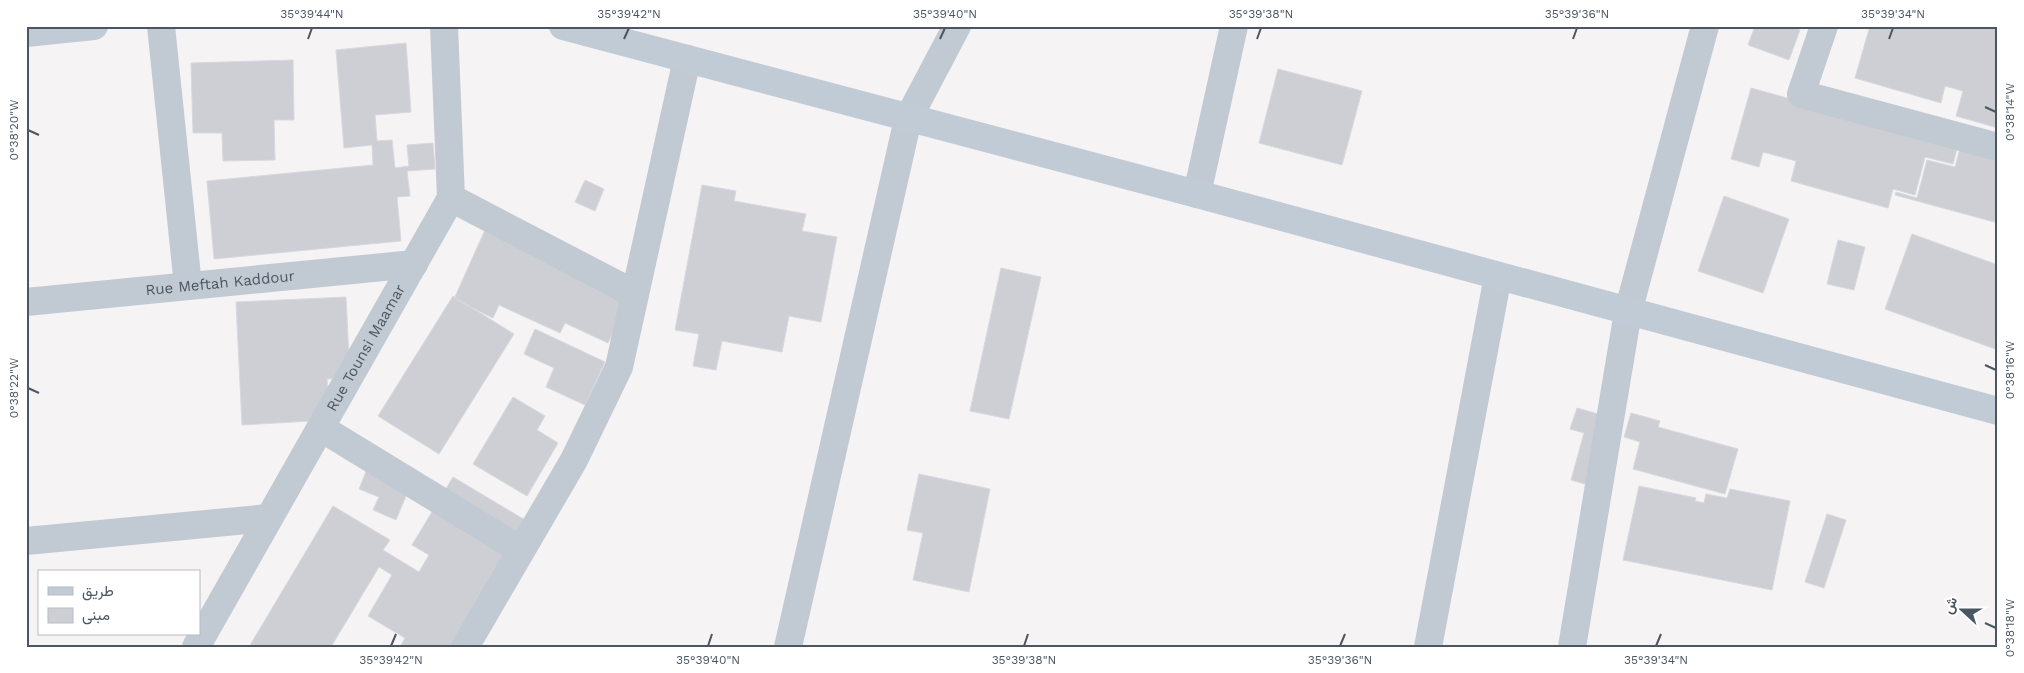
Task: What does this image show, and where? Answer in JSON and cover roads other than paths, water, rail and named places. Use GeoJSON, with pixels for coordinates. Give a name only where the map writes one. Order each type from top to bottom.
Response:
{"type":"FeatureCollection","features":[{"type":"Feature","properties":{"kind":"main road"},"geometry":{"type":"LineString","coordinates":[[26,33],[94,26]]}},
{"type":"Feature","properties":{"kind":"main road"},"geometry":{"type":"LineString","coordinates":[[563,26],[908,119],[1197,194],[1998,411]]}},
{"type":"Feature","properties":{"kind":"street"},"geometry":{"type":"LineString","coordinates":[[161,26],[188,286]]}},
{"type":"Feature","properties":{"kind":"street"},"geometry":{"type":"LineString","coordinates":[[444,26],[451,198],[635,294]]}},
{"type":"Feature","properties":{"kind":"street"},"geometry":{"type":"LineString","coordinates":[[788,647],[908,119],[957,26]]}},
{"type":"Feature","properties":{"kind":"street"},"geometry":{"type":"LineString","coordinates":[[1197,194],[1234,26]]}},
{"type":"Feature","properties":{"kind":"street"},"geometry":{"type":"LineString","coordinates":[[1572,647],[1628,312],[1705,26]]}},
{"type":"Feature","properties":{"kind":"street"},"geometry":{"type":"LineString","coordinates":[[1824,26],[1801,94],[1998,147]]}},
{"type":"Feature","properties":{"kind":"street"},"geometry":{"type":"LineString","coordinates":[[466,647],[574,460],[619,367],[687,60]]}},
{"type":"Feature","properties":{"kind":"street","name":"Rue Tounsi Maamar"},"geometry":{"type":"LineString","coordinates":[[196,647],[451,198]]}},
{"type":"Feature","properties":{"kind":"street","name":"Rue Meftah Kaddour"},"geometry":{"type":"LineString","coordinates":[[26,302],[414,264]]}},
{"type":"Feature","properties":{"kind":"street"},"geometry":{"type":"LineString","coordinates":[[1428,647],[1498,276]]}},
{"type":"Feature","properties":{"kind":"street"},"geometry":{"type":"LineString","coordinates":[[320,428],[521,550]]}},
{"type":"Feature","properties":{"kind":"street"},"geometry":{"type":"LineString","coordinates":[[26,541],[269,518]]}}]}
